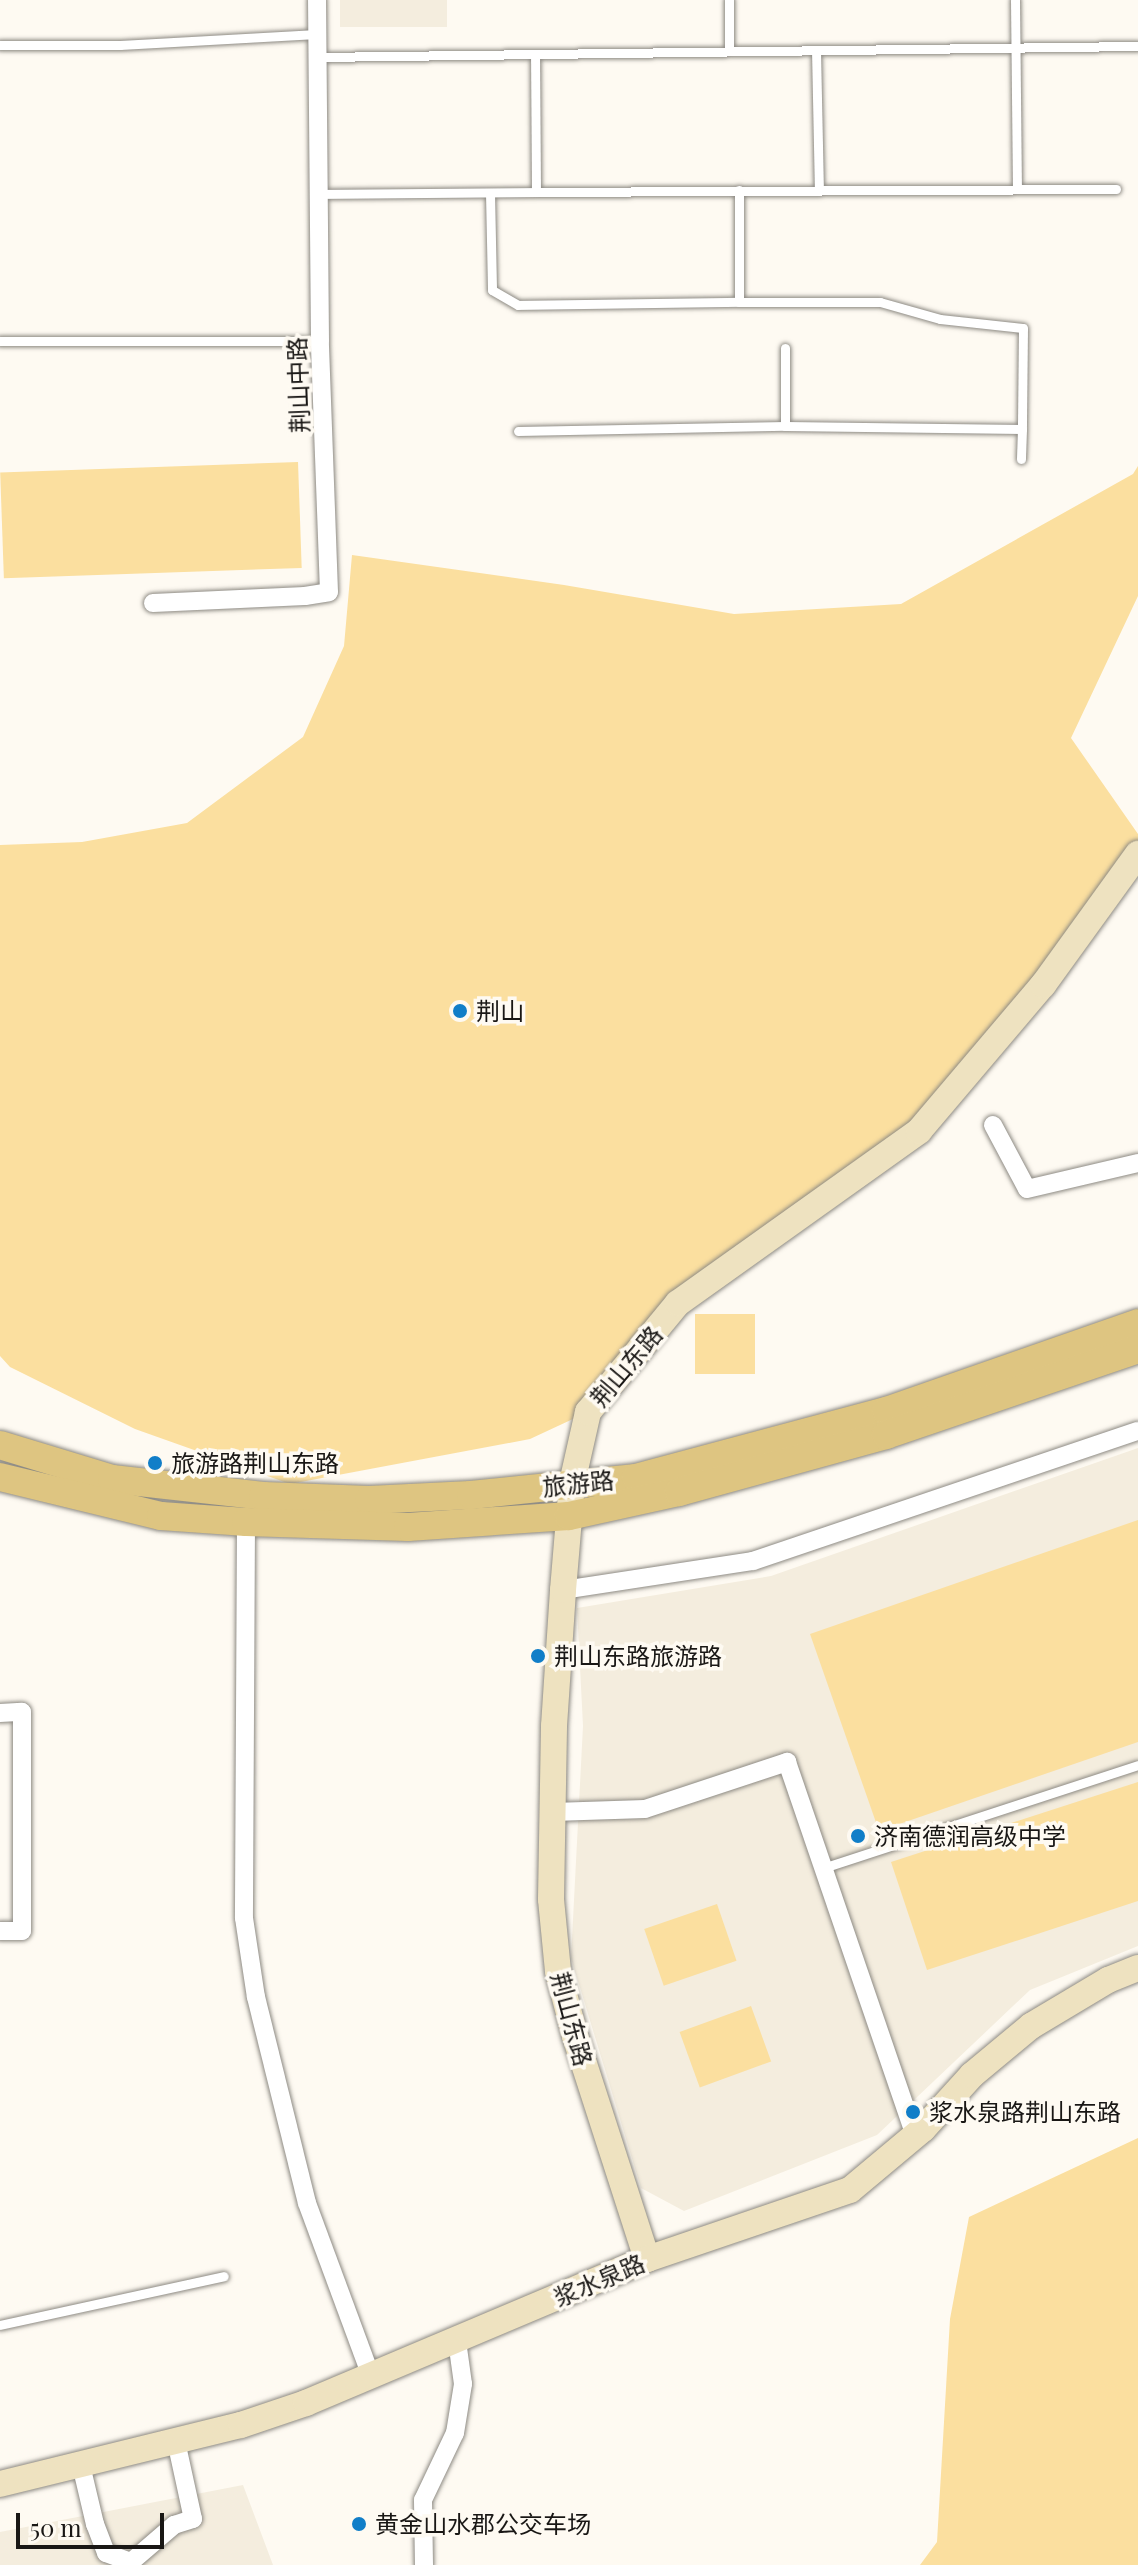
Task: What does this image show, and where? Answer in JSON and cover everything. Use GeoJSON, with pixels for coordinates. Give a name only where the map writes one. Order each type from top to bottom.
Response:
{"type":"FeatureCollection","features":[{"type":"Feature","properties":{"kind":"main road","name":"旅游路"},"geometry":{"type":"LineString","coordinates":[[0,1445],[112,1479],[263,1496],[369,1500],[471,1495],[636,1478],[886,1411],[1138,1323]]}},
{"type":"Feature","properties":{"kind":"main road","name":"旅游路"},"geometry":{"type":"LineString","coordinates":[[0,1477],[161,1516],[246,1522],[408,1527],[569,1516],[679,1492],[886,1435],[1138,1349]]}},
{"type":"Feature","properties":{"kind":"street","name":"荆山中路"},"geometry":{"type":"LineString","coordinates":[[153,603],[329,592],[320,341],[317,0]]}},
{"type":"Feature","properties":{"kind":"street","name":"荆山东路"},"geometry":{"type":"LineString","coordinates":[[647,2259],[575,2036],[558,1971],[551,1899],[563,1590],[572,1483],[588,1412],[678,1303],[919,1131],[1043,985],[1138,854]]}},
{"type":"Feature","properties":{"kind":"street"},"geometry":{"type":"LineString","coordinates":[[993,1125],[1027,1189],[1138,1163]]}},
{"type":"Feature","properties":{"kind":"street"},"geometry":{"type":"LineString","coordinates":[[563,1590],[753,1561],[1138,1431]]}},
{"type":"Feature","properties":{"kind":"street"},"geometry":{"type":"LineString","coordinates":[[246,1522],[244,1918],[256,1997],[307,2203],[371,2376]]}},
{"type":"Feature","properties":{"kind":"street"},"geometry":{"type":"LineString","coordinates":[[0,1713],[22,1712],[22,1931],[0,1931]]}},
{"type":"Feature","properties":{"kind":"street"},"geometry":{"type":"LineString","coordinates":[[553,1812],[645,1809],[787,1762],[915,2136]]}},
{"type":"Feature","properties":{"kind":"street","name":"浆水泉路"},"geometry":{"type":"LineString","coordinates":[[0,2484],[241,2425],[457,2341],[647,2259],[850,2190],[915,2136],[972,2075],[1031,2026],[1108,1980],[1138,1968]]}},
{"type":"Feature","properties":{"kind":"street"},"geometry":{"type":"LineString","coordinates":[[424,2565],[423,2500],[455,2433],[463,2384],[457,2341]]}},
{"type":"Feature","properties":{"kind":"street"},"geometry":{"type":"LineString","coordinates":[[81,2465],[95,2524],[106,2553],[131,2562],[174,2525],[193,2519],[176,2441]]}},
{"type":"Feature","properties":{"kind":"lane"},"geometry":{"type":"LineString","coordinates":[[729,0],[729,51]]}},
{"type":"Feature","properties":{"kind":"lane"},"geometry":{"type":"LineString","coordinates":[[1015,0],[1017,189]]}},
{"type":"Feature","properties":{"kind":"lane"},"geometry":{"type":"LineString","coordinates":[[0,45],[120,45],[317,34]]}},
{"type":"Feature","properties":{"kind":"lane"},"geometry":{"type":"LineString","coordinates":[[317,57],[1138,46]]}},
{"type":"Feature","properties":{"kind":"lane"},"geometry":{"type":"LineString","coordinates":[[816,50],[819,190]]}},
{"type":"Feature","properties":{"kind":"lane"},"geometry":{"type":"LineString","coordinates":[[535,56],[536,192]]}},
{"type":"Feature","properties":{"kind":"lane"},"geometry":{"type":"LineString","coordinates":[[318,194],[1116,189]]}},
{"type":"Feature","properties":{"kind":"lane"},"geometry":{"type":"LineString","coordinates":[[739,190],[739,302]]}},
{"type":"Feature","properties":{"kind":"lane"},"geometry":{"type":"LineString","coordinates":[[490,193],[492,290],[518,305],[880,302],[940,319],[1023,328],[1021,459]]}},
{"type":"Feature","properties":{"kind":"lane"},"geometry":{"type":"LineString","coordinates":[[0,341],[320,341]]}},
{"type":"Feature","properties":{"kind":"lane"},"geometry":{"type":"LineString","coordinates":[[785,348],[785,426]]}},
{"type":"Feature","properties":{"kind":"lane"},"geometry":{"type":"LineString","coordinates":[[518,431],[785,426],[1022,429]]}},
{"type":"Feature","properties":{"kind":"lane"},"geometry":{"type":"LineString","coordinates":[[823,1868],[1138,1765]]}},
{"type":"Feature","properties":{"kind":"lane"},"geometry":{"type":"LineString","coordinates":[[0,2325],[224,2276]]}},
{"type":"Feature","properties":{"kind":"shaded area"},"geometry":{"type":"Polygon","coordinates":[[[340,0],[447,0],[447,27],[340,27],[340,0]]]}},
{"type":"Feature","properties":{"kind":"shaded area"},"geometry":{"type":"Polygon","coordinates":[[[298,462],[302,568],[4,578],[0,472],[298,462]]]}},
{"type":"Feature","properties":{"kind":"shaded area"},"geometry":{"type":"Polygon","coordinates":[[[1138,466],[1138,596],[1071,738],[1138,834],[1138,854],[919,1131],[678,1303],[588,1412],[530,1439],[290,1484],[135,1429],[10,1367],[0,1356],[0,845],[82,842],[187,823],[303,737],[344,646],[352,555],[564,585],[734,614],[901,604],[1133,474],[1138,466]]]}},
{"type":"Feature","properties":{"kind":"shaded area"},"geometry":{"type":"Polygon","coordinates":[[[695,1314],[755,1314],[755,1374],[695,1374],[695,1314]]]}},
{"type":"Feature","properties":{"kind":"shaded area","name":"济南德润高级中学"},"geometry":{"type":"Polygon","coordinates":[[[1138,1448],[1138,1946],[1030,1990],[877,2135],[684,2211],[641,2188],[571,1958],[583,1726],[577,1608],[771,1576],[1138,1448]]]}},
{"type":"Feature","properties":{"kind":"shaded area"},"geometry":{"type":"Polygon","coordinates":[[[1138,1520],[1138,1742],[879,1831],[810,1634],[1138,1520]]]}},
{"type":"Feature","properties":{"kind":"shaded area"},"geometry":{"type":"Polygon","coordinates":[[[1138,1782],[1138,1901],[927,1970],[891,1862],[1138,1782]]]}},
{"type":"Feature","properties":{"kind":"shaded area"},"geometry":{"type":"Polygon","coordinates":[[[717,1904],[737,1961],[664,1986],[644,1929],[717,1904]]]}},
{"type":"Feature","properties":{"kind":"shaded area"},"geometry":{"type":"Polygon","coordinates":[[[751,2006],[771,2061],[700,2087],[680,2032],[751,2006]]]}},
{"type":"Feature","properties":{"kind":"shaded area"},"geometry":{"type":"Polygon","coordinates":[[[1138,2138],[1138,2565],[920,2565],[937,2542],[950,2319],[969,2217],[1138,2138]]]}},
{"type":"Feature","properties":{"kind":"shaded area"},"geometry":{"type":"Polygon","coordinates":[[[243,2485],[273,2565],[0,2565],[0,2532],[243,2485]]]}},
{"type":"Feature","properties":{"kind":"place","name":"荆山"},"geometry":{"type":"Point","coordinates":[460,1011]}},
{"type":"Feature","properties":{"kind":"place","name":"旅游路荆山东路"},"geometry":{"type":"Point","coordinates":[155,1463]}},
{"type":"Feature","properties":{"kind":"place","name":"荆山东路旅游路"},"geometry":{"type":"Point","coordinates":[538,1656]}},
{"type":"Feature","properties":{"kind":"place","name":"济南德润高级中学"},"geometry":{"type":"Point","coordinates":[858,1836]}},
{"type":"Feature","properties":{"kind":"place","name":"浆水泉路荆山东路"},"geometry":{"type":"Point","coordinates":[913,2112]}},
{"type":"Feature","properties":{"kind":"place","name":"黄金山水郡公交车场"},"geometry":{"type":"Point","coordinates":[359,2524]}}]}
